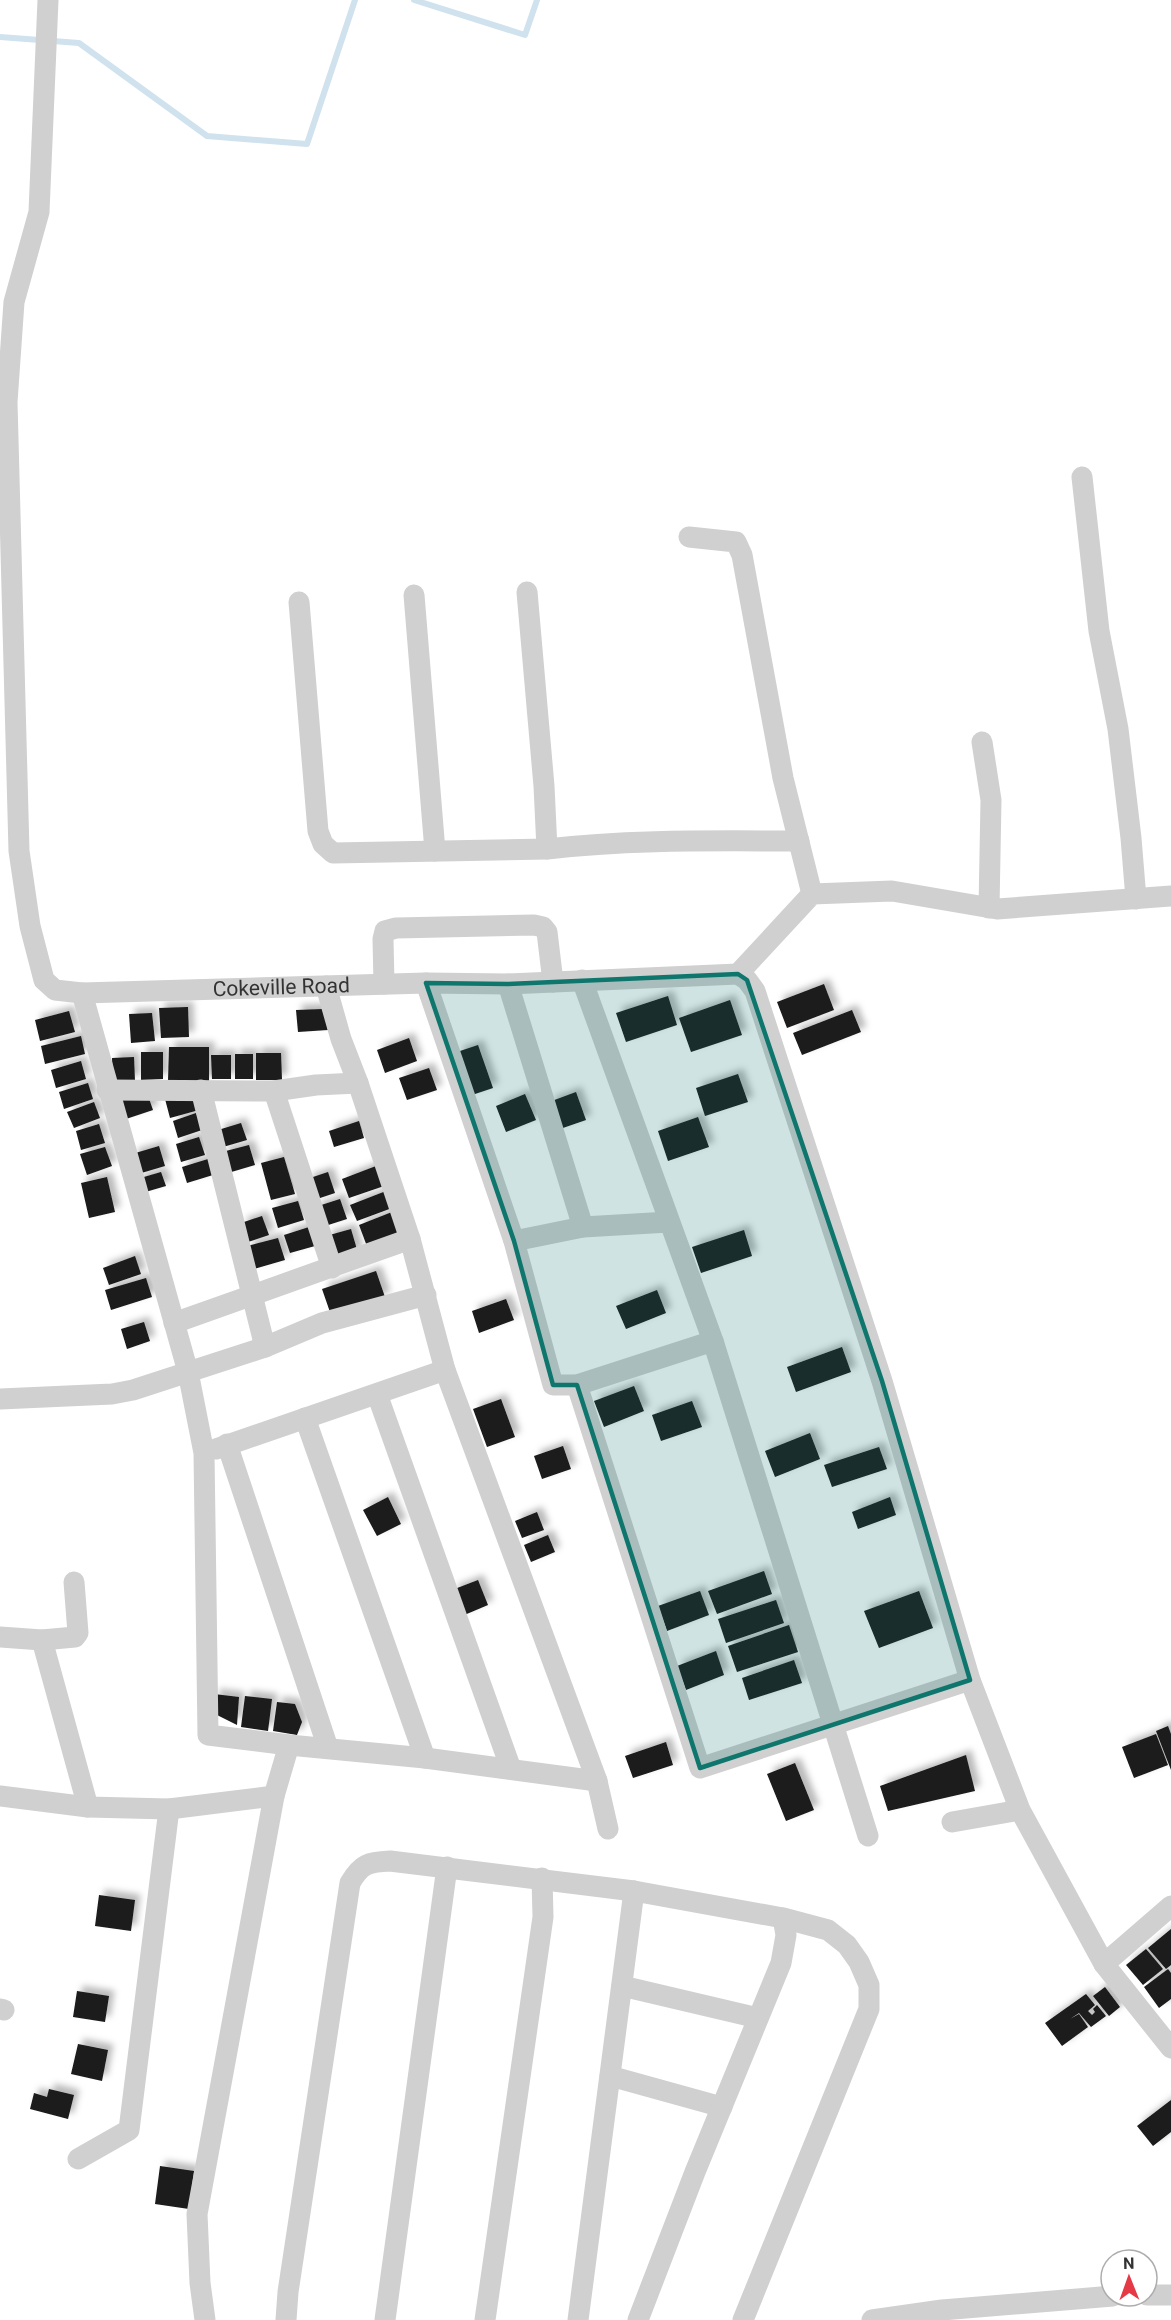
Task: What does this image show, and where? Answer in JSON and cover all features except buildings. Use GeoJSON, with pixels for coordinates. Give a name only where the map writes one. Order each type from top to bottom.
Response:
{"type":"FeatureCollection","features":[{"type":"Feature","properties":{"kind":"street"},"geometry":{"type":"LineString","coordinates":[[5,545],[7,402],[14,302],[39,212],[48,0]]}},
{"type":"Feature","properties":{"kind":"street"},"geometry":{"type":"LineString","coordinates":[[1082,477],[1099,631],[1118,729],[1136,899]]}},
{"type":"Feature","properties":{"kind":"street"},"geometry":{"type":"LineString","coordinates":[[689,537],[736,542],[742,555],[776,744],[813,894]]}},
{"type":"Feature","properties":{"kind":"street","name":"Cokeville Road"},"geometry":{"type":"LineString","coordinates":[[5,545],[19,851],[38,963],[44,980],[55,990],[82,993],[426,983],[508,984],[738,974]]}},
{"type":"Feature","properties":{"kind":"street"},"geometry":{"type":"LineString","coordinates":[[527,592],[544,786],[547,849]]}},
{"type":"Feature","properties":{"kind":"street"},"geometry":{"type":"LineString","coordinates":[[414,595],[435,851]]}},
{"type":"Feature","properties":{"kind":"street"},"geometry":{"type":"LineString","coordinates":[[299,602],[318,831],[322,844],[333,853],[547,849],[576,845],[647,843],[799,841]]}},
{"type":"Feature","properties":{"kind":"street"},"geometry":{"type":"LineString","coordinates":[[982,742],[991,800],[989,908]]}},
{"type":"Feature","properties":{"kind":"street"},"geometry":{"type":"LineString","coordinates":[[1171,896],[997,909],[892,891],[813,894],[738,974],[747,980],[758,1002],[882,1381],[970,1680],[1020,1810],[1104,1964],[1171,2048]]}},
{"type":"Feature","properties":{"kind":"street"},"geometry":{"type":"LineString","coordinates":[[384,984],[383,939],[385,931],[396,928],[534,925],[543,927],[548,932],[553,982]]}},
{"type":"Feature","properties":{"kind":"street"},"geometry":{"type":"LineString","coordinates":[[582,980],[713,1341],[868,1836]]}},
{"type":"Feature","properties":{"kind":"street"},"geometry":{"type":"LineString","coordinates":[[426,983],[514,1241],[553,1385],[577,1385],[713,1341]]}},
{"type":"Feature","properties":{"kind":"street"},"geometry":{"type":"LineString","coordinates":[[508,984],[583,1227]]}},
{"type":"Feature","properties":{"kind":"street"},"geometry":{"type":"LineString","coordinates":[[326,986],[341,1039],[410,1239],[445,1370],[597,1781],[608,1829]]}},
{"type":"Feature","properties":{"kind":"street"},"geometry":{"type":"LineString","coordinates":[[82,993],[107,1090],[188,1372],[204,1453],[208,1735],[289,1746],[425,1758],[597,1781]]}},
{"type":"Feature","properties":{"kind":"street"},"geometry":{"type":"LineString","coordinates":[[107,1090],[274,1090],[358,1083]]}},
{"type":"Feature","properties":{"kind":"street"},"geometry":{"type":"LineString","coordinates":[[201,1090],[265,1347]]}},
{"type":"Feature","properties":{"kind":"street"},"geometry":{"type":"LineString","coordinates":[[274,1090],[332,1268]]}},
{"type":"Feature","properties":{"kind":"street"},"geometry":{"type":"LineString","coordinates":[[514,1241],[583,1227],[669,1222]]}},
{"type":"Feature","properties":{"kind":"street"},"geometry":{"type":"LineString","coordinates":[[174,1323],[410,1239]]}},
{"type":"Feature","properties":{"kind":"street"},"geometry":{"type":"LineString","coordinates":[[0,1399],[112,1394],[134,1390],[265,1347],[322,1323],[426,1295]]}},
{"type":"Feature","properties":{"kind":"street"},"geometry":{"type":"LineString","coordinates":[[204,1453],[445,1370]]}},
{"type":"Feature","properties":{"kind":"street"},"geometry":{"type":"LineString","coordinates":[[577,1385],[700,1768],[970,1680]]}},
{"type":"Feature","properties":{"kind":"street"},"geometry":{"type":"LineString","coordinates":[[377,1394],[511,1769]]}},
{"type":"Feature","properties":{"kind":"street"},"geometry":{"type":"LineString","coordinates":[[305,1418],[425,1758]]}},
{"type":"Feature","properties":{"kind":"street"},"geometry":{"type":"LineString","coordinates":[[227,1444],[328,1748]]}},
{"type":"Feature","properties":{"kind":"street"},"geometry":{"type":"LineString","coordinates":[[0,1637],[42,1640],[75,1637],[78,1633],[74,1582]]}},
{"type":"Feature","properties":{"kind":"street"},"geometry":{"type":"LineString","coordinates":[[42,1640],[87,1807]]}},
{"type":"Feature","properties":{"kind":"street"},"geometry":{"type":"LineString","coordinates":[[205,2320],[200,2283],[197,2214],[274,1796],[289,1746]]}},
{"type":"Feature","properties":{"kind":"street"},"geometry":{"type":"LineString","coordinates":[[0,1796],[87,1807],[169,1809],[274,1796]]}},
{"type":"Feature","properties":{"kind":"street"},"geometry":{"type":"LineString","coordinates":[[78,2159],[129,2130],[169,1809]]}},
{"type":"Feature","properties":{"kind":"street"},"geometry":{"type":"LineString","coordinates":[[952,1822],[1020,1810]]}},
{"type":"Feature","properties":{"kind":"street"},"geometry":{"type":"LineString","coordinates":[[286,2320],[288,2292],[350,1883],[356,1872],[370,1862],[390,1861],[634,1890],[783,1918],[828,1930],[847,1945],[859,1962],[869,1985],[869,2009],[743,2320]]}},
{"type":"Feature","properties":{"kind":"street"},"geometry":{"type":"LineString","coordinates":[[385,2320],[447,1868]]}},
{"type":"Feature","properties":{"kind":"street"},"geometry":{"type":"LineString","coordinates":[[485,2320],[543,1917],[542,1878]]}},
{"type":"Feature","properties":{"kind":"street"},"geometry":{"type":"LineString","coordinates":[[578,2320],[634,1890]]}},
{"type":"Feature","properties":{"kind":"street"},"geometry":{"type":"LineString","coordinates":[[1104,1964],[1171,1906]]}},
{"type":"Feature","properties":{"kind":"street"},"geometry":{"type":"LineString","coordinates":[[638,2320],[785,1948],[786,1935],[783,1918]]}},
{"type":"Feature","properties":{"kind":"street"},"geometry":{"type":"LineString","coordinates":[[622,1986],[758,2018]]}},
{"type":"Feature","properties":{"kind":"street"},"geometry":{"type":"LineString","coordinates":[[610,2076],[722,2107]]}},
{"type":"Feature","properties":{"kind":"street"},"geometry":{"type":"LineString","coordinates":[[872,2320],[942,2310],[1099,2297]]}},
{"type":"Feature","properties":{"kind":"highlighted area"},"geometry":{"type":"Polygon","coordinates":[[[738,974],[747,980],[882,1381],[970,1680],[700,1768],[577,1385],[553,1385],[514,1241],[426,983],[508,984],[738,974]]]}},
{"type":"Feature","properties":{"kind":"waterway"},"geometry":{"type":"LineString","coordinates":[[0,37],[79,43],[207,136],[307,144],[355,0]]}},
{"type":"Feature","properties":{"kind":"waterway"},"geometry":{"type":"LineString","coordinates":[[414,0],[525,35],[537,0]]}}]}
